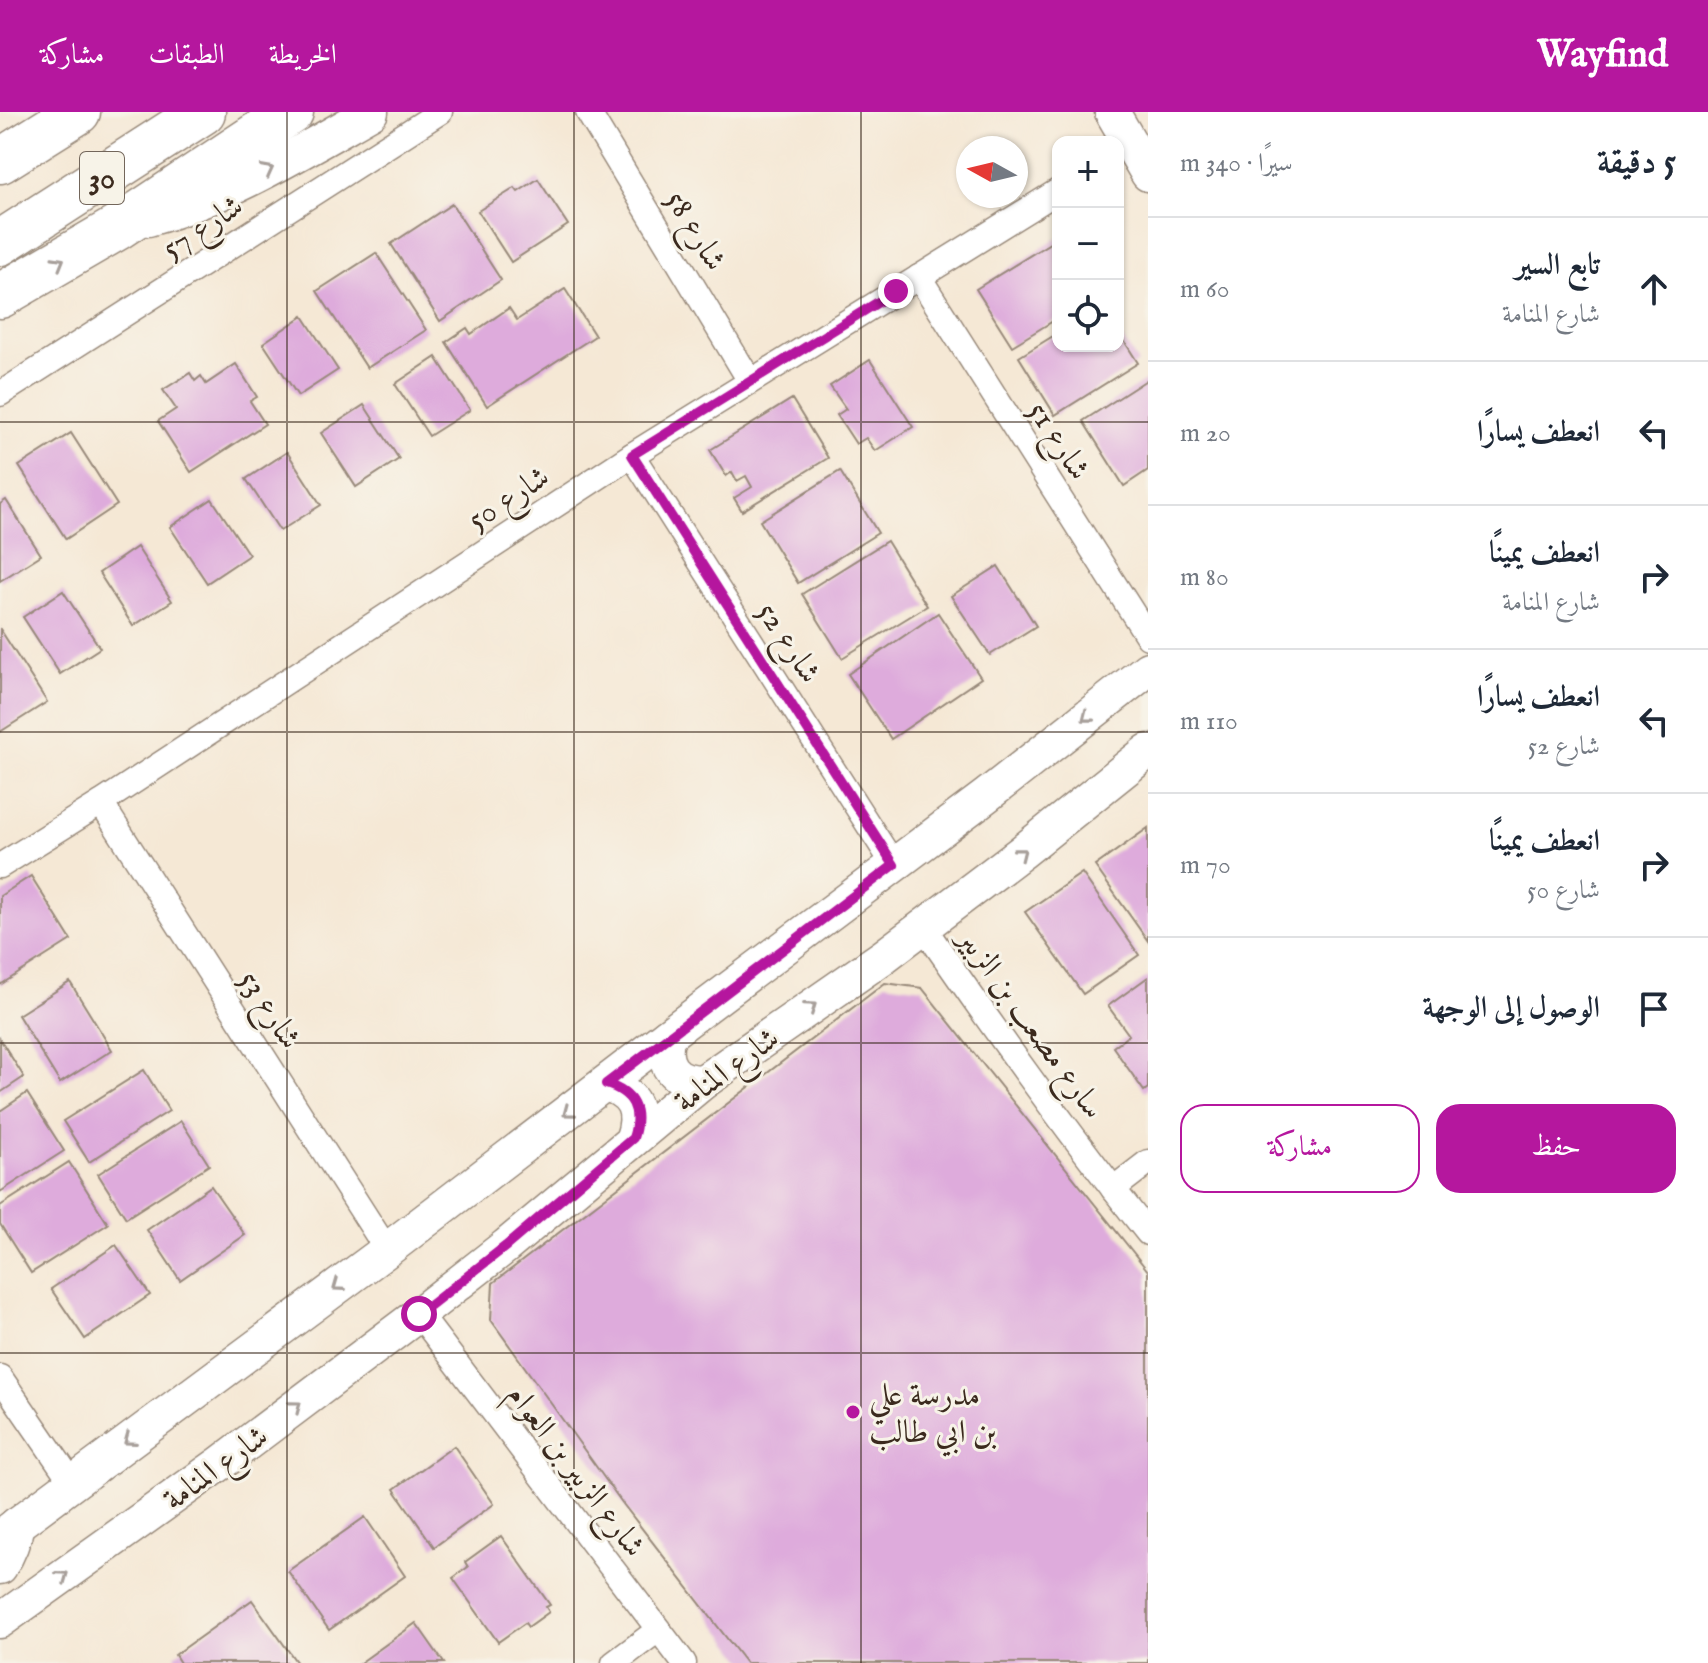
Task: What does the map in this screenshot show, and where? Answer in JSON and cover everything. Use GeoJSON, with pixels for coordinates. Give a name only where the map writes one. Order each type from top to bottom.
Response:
{"type":"FeatureCollection","features":[{"type":"Feature","properties":{"kind":"highway","name":"30"},"geometry":{"type":"LineString","coordinates":[[0,161],[78,112]]}},
{"type":"Feature","properties":{"kind":"highway","name":"30"},"geometry":{"type":"LineString","coordinates":[[0,243],[203,112]]}},
{"type":"Feature","properties":{"kind":"highway"},"geometry":{"type":"LineString","coordinates":[[0,296],[117,228],[291,112]]}},
{"type":"Feature","properties":{"kind":"street"},"geometry":{"type":"LineString","coordinates":[[117,228],[161,216],[243,183],[371,112]]}},
{"type":"Feature","properties":{"kind":"street","name":"شارع 57"},"geometry":{"type":"LineString","coordinates":[[0,394],[440,112]]}},
{"type":"Feature","properties":{"kind":"street","name":"شارع 58"},"geometry":{"type":"LineString","coordinates":[[588,112],[750,381]]}},
{"type":"Feature","properties":{"kind":"street"},"geometry":{"type":"LineString","coordinates":[[1112,112],[1133,158]]}},
{"type":"Feature","properties":{"kind":"street","name":"شارع 50"},"geometry":{"type":"LineString","coordinates":[[0,866],[632,455],[1052,195]]}},
{"type":"Feature","properties":{"kind":"street","name":"شارع 51"},"geometry":{"type":"LineString","coordinates":[[919,277],[1148,637]]}},
{"type":"Feature","properties":{"kind":"street","name":"شارع 52"},"geometry":{"type":"LineString","coordinates":[[632,455],[894,865]]}},
{"type":"Feature","properties":{"kind":"street","name":"شارع المنامة"},"geometry":{"type":"LineString","coordinates":[[8,1531],[387,1250],[1148,669]]}},
{"type":"Feature","properties":{"kind":"street","name":"شارع المنامة"},"geometry":{"type":"LineString","coordinates":[[0,1621],[221,1463],[419,1314],[703,1082],[883,957],[1022,852],[1148,751]]}},
{"type":"Feature","properties":{"kind":"street","name":"شارع 53"},"geometry":{"type":"LineString","coordinates":[[101,803],[387,1250]]}},
{"type":"Feature","properties":{"kind":"street","name":"سارع مصعب بن الزبير"},"geometry":{"type":"LineString","coordinates":[[923,926],[1001,1039],[1148,1233]]}},
{"type":"Feature","properties":{"kind":"street"},"geometry":{"type":"LineString","coordinates":[[668,1035],[665,1059],[671,1070],[680,1078],[703,1082]]}},
{"type":"Feature","properties":{"kind":"street"},"geometry":{"type":"LineString","coordinates":[[606,1084],[619,1088],[630,1098],[637,1111],[638,1125],[633,1138]]}},
{"type":"Feature","properties":{"kind":"street"},"geometry":{"type":"LineString","coordinates":[[1113,1189],[1148,1162]]}},
{"type":"Feature","properties":{"kind":"street","name":"شارع الزبير بن العوام"},"geometry":{"type":"LineString","coordinates":[[419,1314],[684,1663]]}},
{"type":"Feature","properties":{"kind":"street"},"geometry":{"type":"LineString","coordinates":[[0,1377],[72,1482]]}},
{"type":"Feature","properties":{"kind":"street"},"geometry":{"type":"LineString","coordinates":[[0,1567],[15,1540],[8,1531]]}},
{"type":"Feature","properties":{"kind":"street"},"geometry":{"type":"LineString","coordinates":[[614,1663],[658,1630]]}},
{"type":"Feature","properties":{"kind":"building"},"geometry":{"type":"Polygon","coordinates":[[[538,179],[568,225],[511,262],[478,211],[515,188],[518,192],[538,179]]]}},
{"type":"Feature","properties":{"kind":"building"},"geometry":{"type":"Polygon","coordinates":[[[452,204],[501,280],[440,321],[391,244],[452,204]]]}},
{"type":"Feature","properties":{"kind":"building"},"geometry":{"type":"Polygon","coordinates":[[[1052,242],[1052,322],[1012,346],[976,289],[1052,242]]]}},
{"type":"Feature","properties":{"kind":"building"},"geometry":{"type":"Polygon","coordinates":[[[376,253],[426,330],[367,368],[317,291],[376,253]]]}},
{"type":"Feature","properties":{"kind":"building"},"geometry":{"type":"Polygon","coordinates":[[[565,289],[595,336],[487,406],[446,342],[467,328],[471,334],[509,308],[517,320],[565,289]]]}},
{"type":"Feature","properties":{"kind":"building"},"geometry":{"type":"Polygon","coordinates":[[[303,316],[338,370],[298,396],[263,343],[303,316]]]}},
{"type":"Feature","properties":{"kind":"building"},"geometry":{"type":"Polygon","coordinates":[[[1052,337],[1052,352],[1124,352],[1124,341],[1138,363],[1055,415],[1019,357],[1052,337]]]}},
{"type":"Feature","properties":{"kind":"building"},"geometry":{"type":"Polygon","coordinates":[[[436,357],[470,410],[429,436],[395,384],[436,357]]]}},
{"type":"Feature","properties":{"kind":"building"},"geometry":{"type":"Polygon","coordinates":[[[870,360],[913,427],[875,451],[866,438],[856,444],[837,415],[846,409],[830,386],[870,360]]]}},
{"type":"Feature","properties":{"kind":"building"},"geometry":{"type":"Polygon","coordinates":[[[236,364],[257,397],[250,401],[265,424],[191,472],[158,421],[176,409],[163,390],[190,373],[195,381],[201,376],[206,384],[236,364]]]}},
{"type":"Feature","properties":{"kind":"building"},"geometry":{"type":"Polygon","coordinates":[[[1148,379],[1148,470],[1124,486],[1083,421],[1148,379]]]}},
{"type":"Feature","properties":{"kind":"building"},"geometry":{"type":"Polygon","coordinates":[[[792,399],[828,458],[742,511],[734,498],[752,487],[746,476],[737,481],[732,472],[726,476],[710,450],[792,399]]]}},
{"type":"Feature","properties":{"kind":"building"},"geometry":{"type":"Polygon","coordinates":[[[364,405],[399,459],[356,487],[321,433],[364,405]]]}},
{"type":"Feature","properties":{"kind":"building"},"geometry":{"type":"Polygon","coordinates":[[[71,433],[117,505],[66,539],[19,466],[71,433]]]}},
{"type":"Feature","properties":{"kind":"building"},"geometry":{"type":"Polygon","coordinates":[[[287,452],[321,505],[280,531],[246,479],[287,452]]]}},
{"type":"Feature","properties":{"kind":"building"},"geometry":{"type":"Polygon","coordinates":[[[840,471],[878,533],[798,583],[760,521],[840,471]]]}},
{"type":"Feature","properties":{"kind":"building"},"geometry":{"type":"Polygon","coordinates":[[[212,499],[249,555],[207,583],[170,527],[212,499]]]}},
{"type":"Feature","properties":{"kind":"building"},"geometry":{"type":"Polygon","coordinates":[[[6,500],[41,555],[0,581],[0,504],[6,500]]]}},
{"type":"Feature","properties":{"kind":"building"},"geometry":{"type":"Polygon","coordinates":[[[887,541],[927,606],[842,658],[802,594],[887,541]]]}},
{"type":"Feature","properties":{"kind":"building"},"geometry":{"type":"Polygon","coordinates":[[[137,547],[172,601],[133,626],[99,573],[137,547]]]}},
{"type":"Feature","properties":{"kind":"building"},"geometry":{"type":"Polygon","coordinates":[[[998,566],[1036,626],[990,655],[951,596],[998,566]]]}},
{"type":"Feature","properties":{"kind":"building"},"geometry":{"type":"Polygon","coordinates":[[[63,591],[100,648],[60,674],[23,617],[63,591]]]}},
{"type":"Feature","properties":{"kind":"building"},"geometry":{"type":"Polygon","coordinates":[[[938,613],[981,678],[891,739],[848,674],[938,613]]]}},
{"type":"Feature","properties":{"kind":"building"},"geometry":{"type":"Polygon","coordinates":[[[0,629],[47,702],[0,732],[0,629]]]}},
{"type":"Feature","properties":{"kind":"building"},"geometry":{"type":"Polygon","coordinates":[[[1148,828],[1148,941],[1095,866],[1148,828]]]}},
{"type":"Feature","properties":{"kind":"building"},"geometry":{"type":"Polygon","coordinates":[[[1082,873],[1139,955],[1083,994],[1025,912],[1082,873]]]}},
{"type":"Feature","properties":{"kind":"building"},"geometry":{"type":"Polygon","coordinates":[[[31,876],[71,940],[0,985],[0,896],[31,876]]]}},
{"type":"Feature","properties":{"kind":"building"},"geometry":{"type":"Polygon","coordinates":[[[1148,977],[1148,1088],[1144,1091],[1113,1047],[1129,1035],[1108,1006],[1148,977]]]}},
{"type":"Feature","properties":{"kind":"building"},"geometry":{"type":"Polygon","coordinates":[[[70,982],[112,1050],[60,1083],[18,1015],[70,982]]]}},
{"type":"Feature","properties":{"kind":"building","name":"مدرسة علي بن ابي طالب"},"geometry":{"type":"Polygon","coordinates":[[[885,983],[922,988],[1148,1271],[1148,1663],[746,1663],[623,1504],[491,1320],[493,1283],[885,983]]]}},
{"type":"Feature","properties":{"kind":"building"},"geometry":{"type":"Polygon","coordinates":[[[0,1039],[24,1077],[0,1093],[0,1039]]]}},
{"type":"Feature","properties":{"kind":"building"},"geometry":{"type":"Polygon","coordinates":[[[144,1070],[169,1111],[89,1162],[63,1121],[144,1070]]]}},
{"type":"Feature","properties":{"kind":"building"},"geometry":{"type":"Polygon","coordinates":[[[27,1093],[64,1151],[0,1192],[0,1111],[27,1093]]]}},
{"type":"Feature","properties":{"kind":"building"},"geometry":{"type":"Polygon","coordinates":[[[181,1121],[209,1165],[126,1218],[98,1174],[181,1121]]]}},
{"type":"Feature","properties":{"kind":"building"},"geometry":{"type":"Polygon","coordinates":[[[69,1162],[108,1224],[31,1273],[0,1224],[0,1206],[69,1162]]]}},
{"type":"Feature","properties":{"kind":"building"},"geometry":{"type":"Polygon","coordinates":[[[211,1186],[245,1235],[180,1280],[147,1230],[211,1186]]]}},
{"type":"Feature","properties":{"kind":"building"},"geometry":{"type":"Polygon","coordinates":[[[116,1245],[150,1295],[85,1339],[51,1289],[116,1245]]]}},
{"type":"Feature","properties":{"kind":"building"},"geometry":{"type":"Polygon","coordinates":[[[454,1446],[494,1504],[434,1547],[394,1489],[454,1446]]]}},
{"type":"Feature","properties":{"kind":"building"},"geometry":{"type":"Polygon","coordinates":[[[365,1517],[405,1576],[329,1630],[288,1571],[365,1517]]]}},
{"type":"Feature","properties":{"kind":"building"},"geometry":{"type":"Polygon","coordinates":[[[501,1536],[550,1605],[546,1607],[549,1612],[528,1627],[525,1623],[498,1642],[453,1578],[468,1567],[465,1562],[501,1536]]]}},
{"type":"Feature","properties":{"kind":"building"},"geometry":{"type":"Polygon","coordinates":[[[252,1600],[297,1663],[180,1663],[175,1655],[252,1600]]]}},
{"type":"Feature","properties":{"kind":"building"},"geometry":{"type":"Polygon","coordinates":[[[416,1623],[444,1663],[360,1663],[416,1623]]]}},
{"type":"Feature","properties":{"kind":"place","name":"مدرسة علي بن ابي طالب"},"geometry":{"type":"Point","coordinates":[853,1412]}},
{"type":"Feature","properties":{"kind":"route"},"geometry":{"type":"LineString","coordinates":[[419,1314],[506,1246],[633,1138],[638,1125],[637,1111],[630,1098],[619,1088],[606,1084],[894,865],[632,455],[896,291]]}}]}
